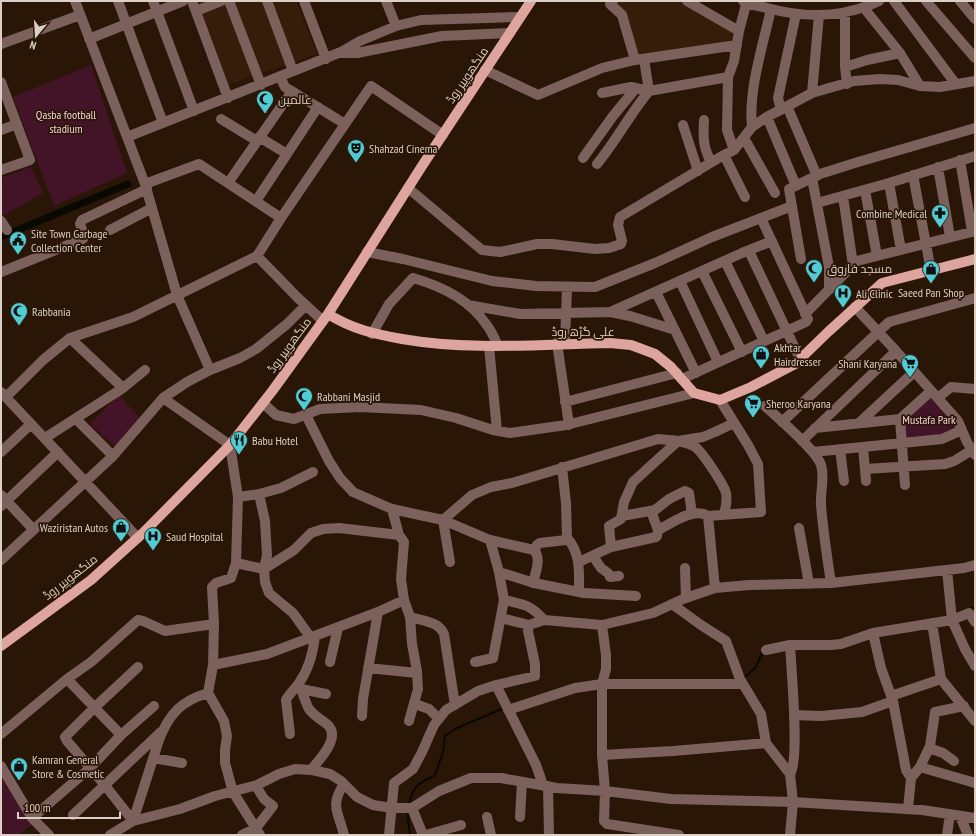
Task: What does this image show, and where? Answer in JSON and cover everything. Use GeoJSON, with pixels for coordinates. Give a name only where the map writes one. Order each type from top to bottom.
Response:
{"type":"FeatureCollection","features":[{"type":"Feature","properties":{"kind":"main road","name":"منگھوپیر روڈ"},"geometry":{"type":"LineString","coordinates":[[1,646],[91,580],[138,538],[230,445],[263,403],[325,317],[531,1]]}},
{"type":"Feature","properties":{"kind":"main road"},"geometry":{"type":"LineString","coordinates":[[694,393],[720,400],[751,387],[795,364],[882,283],[975,260]]}},
{"type":"Feature","properties":{"kind":"main road","name":"علی گڑھ روڈ"},"geometry":{"type":"LineString","coordinates":[[325,317],[372,334],[421,342],[494,346],[610,342],[631,345],[655,354],[671,368],[694,393]]}},
{"type":"Feature","properties":{"kind":"street"},"geometry":{"type":"LineString","coordinates":[[75,1],[146,187],[177,295],[210,370]]}},
{"type":"Feature","properties":{"kind":"street"},"geometry":{"type":"LineString","coordinates":[[118,1],[163,123]]}},
{"type":"Feature","properties":{"kind":"street"},"geometry":{"type":"LineString","coordinates":[[153,1],[194,111]]}},
{"type":"Feature","properties":{"kind":"street"},"geometry":{"type":"LineString","coordinates":[[89,39],[183,1]]}},
{"type":"Feature","properties":{"kind":"street"},"geometry":{"type":"LineString","coordinates":[[192,1],[228,98]]}},
{"type":"Feature","properties":{"kind":"street"},"geometry":{"type":"LineString","coordinates":[[196,11],[221,1]]}},
{"type":"Feature","properties":{"kind":"street"},"geometry":{"type":"LineString","coordinates":[[229,1],[261,85]]}},
{"type":"Feature","properties":{"kind":"street"},"geometry":{"type":"LineString","coordinates":[[267,1],[293,72]]}},
{"type":"Feature","properties":{"kind":"street"},"geometry":{"type":"LineString","coordinates":[[304,1],[326,59]]}},
{"type":"Feature","properties":{"kind":"street"},"geometry":{"type":"LineString","coordinates":[[386,1],[396,26]]}},
{"type":"Feature","properties":{"kind":"street"},"geometry":{"type":"LineString","coordinates":[[613,1],[610,4],[622,16],[640,59],[649,91]]}},
{"type":"Feature","properties":{"kind":"street"},"geometry":{"type":"LineString","coordinates":[[687,1],[739,31]]}},
{"type":"Feature","properties":{"kind":"street"},"geometry":{"type":"LineString","coordinates":[[734,150],[727,130],[728,77],[734,61],[746,2],[796,14],[819,15],[845,13],[864,8],[879,1]]}},
{"type":"Feature","properties":{"kind":"street"},"geometry":{"type":"LineString","coordinates":[[894,1],[955,84]]}},
{"type":"Feature","properties":{"kind":"street"},"geometry":{"type":"LineString","coordinates":[[926,1],[971,46],[975,58]]}},
{"type":"Feature","properties":{"kind":"street"},"geometry":{"type":"LineString","coordinates":[[960,1],[975,19]]}},
{"type":"Feature","properties":{"kind":"street"},"geometry":{"type":"LineString","coordinates":[[864,8],[900,53],[920,86]]}},
{"type":"Feature","properties":{"kind":"street"},"geometry":{"type":"LineString","coordinates":[[752,127],[750,115],[756,75],[771,9]]}},
{"type":"Feature","properties":{"kind":"street"},"geometry":{"type":"LineString","coordinates":[[845,13],[845,67],[847,84]]}},
{"type":"Feature","properties":{"kind":"street"},"geometry":{"type":"LineString","coordinates":[[796,14],[778,98],[784,108],[814,177],[817,203],[829,267],[829,290]]}},
{"type":"Feature","properties":{"kind":"street"},"geometry":{"type":"LineString","coordinates":[[1,44],[80,15]]}},
{"type":"Feature","properties":{"kind":"street"},"geometry":{"type":"LineString","coordinates":[[812,93],[819,15]]}},
{"type":"Feature","properties":{"kind":"street"},"geometry":{"type":"LineString","coordinates":[[127,137],[326,59],[360,41],[396,26],[421,20],[520,17]]}},
{"type":"Feature","properties":{"kind":"street"},"geometry":{"type":"LineString","coordinates":[[341,52],[358,53],[442,36],[510,33]]}},
{"type":"Feature","properties":{"kind":"street"},"geometry":{"type":"LineString","coordinates":[[485,70],[538,94],[602,68],[640,59],[737,45]]}},
{"type":"Feature","properties":{"kind":"street"},"geometry":{"type":"LineString","coordinates":[[845,67],[867,60],[900,53]]}},
{"type":"Feature","properties":{"kind":"street"},"geometry":{"type":"LineString","coordinates":[[280,77],[285,86],[345,124]]}},
{"type":"Feature","properties":{"kind":"street"},"geometry":{"type":"LineString","coordinates":[[602,93],[623,88],[636,88],[649,91],[728,77]]}},
{"type":"Feature","properties":{"kind":"street"},"geometry":{"type":"LineString","coordinates":[[408,188],[482,250],[500,252],[537,244],[552,244],[595,249],[609,248],[621,244],[622,241],[618,225],[620,217],[711,162],[734,150],[752,127],[766,117],[812,93],[854,81],[880,79],[898,80],[920,86],[940,86],[975,81]]}},
{"type":"Feature","properties":{"kind":"street"},"geometry":{"type":"LineString","coordinates":[[1,170],[30,160],[2,85]]}},
{"type":"Feature","properties":{"kind":"street"},"geometry":{"type":"LineString","coordinates":[[138,538],[3,394],[70,338],[133,317],[257,256],[281,218],[371,86],[443,135]]}},
{"type":"Feature","properties":{"kind":"street"},"geometry":{"type":"LineString","coordinates":[[583,158],[613,116],[636,88]]}},
{"type":"Feature","properties":{"kind":"street"},"geometry":{"type":"LineString","coordinates":[[228,183],[292,91]]}},
{"type":"Feature","properties":{"kind":"street"},"geometry":{"type":"LineString","coordinates":[[597,164],[610,149],[649,91]]}},
{"type":"Feature","properties":{"kind":"street"},"geometry":{"type":"LineString","coordinates":[[256,201],[318,107]]}},
{"type":"Feature","properties":{"kind":"street"},"geometry":{"type":"LineString","coordinates":[[766,117],[796,186]]}},
{"type":"Feature","properties":{"kind":"street"},"geometry":{"type":"LineString","coordinates":[[221,119],[287,154]]}},
{"type":"Feature","properties":{"kind":"street"},"geometry":{"type":"LineString","coordinates":[[704,120],[704,145],[711,162]]}},
{"type":"Feature","properties":{"kind":"street"},"geometry":{"type":"LineString","coordinates":[[1,130],[17,124]]}},
{"type":"Feature","properties":{"kind":"street"},"geometry":{"type":"LineString","coordinates":[[683,125],[698,171]]}},
{"type":"Feature","properties":{"kind":"street"},"geometry":{"type":"LineString","coordinates":[[801,259],[789,189],[814,177],[873,157],[975,128]]}},
{"type":"Feature","properties":{"kind":"street"},"geometry":{"type":"LineString","coordinates":[[744,138],[775,193]]}},
{"type":"Feature","properties":{"kind":"street"},"geometry":{"type":"LineString","coordinates":[[724,155],[745,196]]}},
{"type":"Feature","properties":{"kind":"street"},"geometry":{"type":"LineString","coordinates":[[817,203],[866,190],[975,156]]}},
{"type":"Feature","properties":{"kind":"street"},"geometry":{"type":"LineString","coordinates":[[805,314],[857,261],[974,231],[960,160]]}},
{"type":"Feature","properties":{"kind":"street"},"geometry":{"type":"LineString","coordinates":[[1,272],[80,240],[84,237],[80,224],[82,220],[146,187],[199,164],[281,218]]}},
{"type":"Feature","properties":{"kind":"street"},"geometry":{"type":"LineString","coordinates":[[938,168],[950,237]]}},
{"type":"Feature","properties":{"kind":"street"},"geometry":{"type":"LineString","coordinates":[[914,175],[931,270]]}},
{"type":"Feature","properties":{"kind":"street"},"geometry":{"type":"LineString","coordinates":[[889,183],[901,250]]}},
{"type":"Feature","properties":{"kind":"street"},"geometry":{"type":"LineString","coordinates":[[866,190],[877,256]]}},
{"type":"Feature","properties":{"kind":"street"},"geometry":{"type":"LineString","coordinates":[[843,196],[853,266]]}},
{"type":"Feature","properties":{"kind":"street"},"geometry":{"type":"LineString","coordinates":[[367,252],[416,262],[492,281],[536,286],[596,287],[655,264],[712,237],[792,206]]}},
{"type":"Feature","properties":{"kind":"street"},"geometry":{"type":"LineString","coordinates":[[110,230],[152,208]]}},
{"type":"Feature","properties":{"kind":"street"},"geometry":{"type":"LineString","coordinates":[[565,402],[696,373],[806,322],[808,318],[761,218]]}},
{"type":"Feature","properties":{"kind":"street"},"geometry":{"type":"LineString","coordinates":[[1,221],[7,230]]}},
{"type":"Feature","properties":{"kind":"street"},"geometry":{"type":"LineString","coordinates":[[610,312],[748,251],[772,242]]}},
{"type":"Feature","properties":{"kind":"street"},"geometry":{"type":"LineString","coordinates":[[748,251],[800,359]]}},
{"type":"Feature","properties":{"kind":"street"},"geometry":{"type":"LineString","coordinates":[[257,256],[306,305],[325,317]]}},
{"type":"Feature","properties":{"kind":"street"},"geometry":{"type":"LineString","coordinates":[[725,261],[764,341]]}},
{"type":"Feature","properties":{"kind":"street"},"geometry":{"type":"LineString","coordinates":[[372,334],[389,304],[413,278],[416,262]]}},
{"type":"Feature","properties":{"kind":"street"},"geometry":{"type":"LineString","coordinates":[[702,271],[742,352]]}},
{"type":"Feature","properties":{"kind":"street"},"geometry":{"type":"LineString","coordinates":[[413,278],[450,292],[472,308],[487,324],[494,346],[497,431]]}},
{"type":"Feature","properties":{"kind":"street"},"geometry":{"type":"LineString","coordinates":[[680,281],[718,362]]}},
{"type":"Feature","properties":{"kind":"street"},"geometry":{"type":"LineString","coordinates":[[567,287],[566,314],[561,343],[565,402],[569,425]]}},
{"type":"Feature","properties":{"kind":"street"},"geometry":{"type":"LineString","coordinates":[[656,292],[696,373]]}},
{"type":"Feature","properties":{"kind":"street"},"geometry":{"type":"LineString","coordinates":[[782,422],[889,322],[975,298]]}},
{"type":"Feature","properties":{"kind":"street"},"geometry":{"type":"LineString","coordinates":[[1,560],[114,456],[164,398],[187,382],[210,370],[240,358],[256,349],[287,324],[306,305]]}},
{"type":"Feature","properties":{"kind":"street"},"geometry":{"type":"LineString","coordinates":[[468,305],[520,314],[610,312],[630,316],[675,330]]}},
{"type":"Feature","properties":{"kind":"street"},"geometry":{"type":"LineString","coordinates":[[855,307],[958,421],[974,453],[944,464],[865,469]]}},
{"type":"Feature","properties":{"kind":"street"},"geometry":{"type":"LineString","coordinates":[[70,338],[123,388]]}},
{"type":"Feature","properties":{"kind":"street"},"geometry":{"type":"LineString","coordinates":[[802,441],[896,351]]}},
{"type":"Feature","properties":{"kind":"street"},"geometry":{"type":"LineString","coordinates":[[45,438],[123,388],[145,370]]}},
{"type":"Feature","properties":{"kind":"street"},"geometry":{"type":"LineString","coordinates":[[859,423],[914,372]]}},
{"type":"Feature","properties":{"kind":"street"},"geometry":{"type":"LineString","coordinates":[[815,428],[900,419],[934,394],[951,387],[975,389]]}},
{"type":"Feature","properties":{"kind":"street"},"geometry":{"type":"LineString","coordinates":[[263,403],[276,415],[294,419],[320,410],[360,407],[422,410],[456,418],[497,431],[510,433],[569,425],[694,393]]}},
{"type":"Feature","properties":{"kind":"street"},"geometry":{"type":"LineString","coordinates":[[164,398],[230,445],[238,498],[236,562],[231,578],[216,583],[212,587],[214,624],[213,665],[208,693],[224,721],[227,736],[225,763],[233,792],[258,831]]}},
{"type":"Feature","properties":{"kind":"street"},"geometry":{"type":"LineString","coordinates":[[658,530],[680,518],[692,514],[704,513],[708,516],[761,512],[758,464],[720,400]]}},
{"type":"Feature","properties":{"kind":"street"},"geometry":{"type":"LineString","coordinates":[[766,406],[813,452],[821,465],[823,474],[821,503],[825,546],[831,583]]}},
{"type":"Feature","properties":{"kind":"street"},"geometry":{"type":"LineString","coordinates":[[306,415],[329,462],[343,482],[357,494],[392,509],[443,520],[490,540],[534,550],[538,557],[538,561],[533,583]]}},
{"type":"Feature","properties":{"kind":"street"},"geometry":{"type":"LineString","coordinates":[[76,418],[114,456]]}},
{"type":"Feature","properties":{"kind":"street"},"geometry":{"type":"LineString","coordinates":[[900,419],[905,485]]}},
{"type":"Feature","properties":{"kind":"street"},"geometry":{"type":"LineString","coordinates":[[611,547],[609,526],[610,524],[620,520],[624,502],[633,482],[678,441],[715,432],[734,423]]}},
{"type":"Feature","properties":{"kind":"street"},"geometry":{"type":"LineString","coordinates":[[1,452],[31,424]]}},
{"type":"Feature","properties":{"kind":"street"},"geometry":{"type":"LineString","coordinates":[[813,452],[942,438],[962,430]]}},
{"type":"Feature","properties":{"kind":"street"},"geometry":{"type":"LineString","coordinates":[[443,520],[460,504],[480,491],[512,483],[658,439],[678,441],[696,447],[703,455],[725,490],[726,501],[724,514]]}},
{"type":"Feature","properties":{"kind":"street"},"geometry":{"type":"LineString","coordinates":[[864,447],[866,481]]}},
{"type":"Feature","properties":{"kind":"street"},"geometry":{"type":"LineString","coordinates":[[840,449],[844,481]]}},
{"type":"Feature","properties":{"kind":"street"},"geometry":{"type":"LineString","coordinates":[[33,529],[3,501],[58,452]]}},
{"type":"Feature","properties":{"kind":"street"},"geometry":{"type":"LineString","coordinates":[[562,467],[566,503],[567,538],[571,542],[579,562],[579,592]]}},
{"type":"Feature","properties":{"kind":"street"},"geometry":{"type":"LineString","coordinates":[[238,498],[281,488],[313,472]]}},
{"type":"Feature","properties":{"kind":"street"},"geometry":{"type":"LineString","coordinates":[[622,516],[651,511],[680,493],[687,491],[692,514]]}},
{"type":"Feature","properties":{"kind":"street"},"geometry":{"type":"LineString","coordinates":[[259,494],[265,521],[267,555],[264,569],[265,582],[269,593],[293,613],[313,637],[313,651],[308,668],[300,686],[286,700],[290,734]]}},
{"type":"Feature","properties":{"kind":"street"},"geometry":{"type":"LineString","coordinates":[[392,509],[399,535],[404,542],[401,579],[404,600],[410,618],[412,644],[417,672],[418,689],[409,721]]}},
{"type":"Feature","properties":{"kind":"street"},"geometry":{"type":"LineString","coordinates":[[579,562],[611,547],[656,537],[658,530],[651,511]]}},
{"type":"Feature","properties":{"kind":"street"},"geometry":{"type":"LineString","coordinates":[[708,516],[715,588]]}},
{"type":"Feature","properties":{"kind":"street"},"geometry":{"type":"LineString","coordinates":[[443,520],[450,562]]}},
{"type":"Feature","properties":{"kind":"street"},"geometry":{"type":"LineString","coordinates":[[236,562],[264,569],[294,550],[311,533],[323,529],[339,528],[399,535]]}},
{"type":"Feature","properties":{"kind":"street"},"geometry":{"type":"LineString","coordinates":[[799,528],[809,584]]}},
{"type":"Feature","properties":{"kind":"street"},"geometry":{"type":"LineString","coordinates":[[534,550],[536,545],[540,543],[566,540],[567,538]]}},
{"type":"Feature","properties":{"kind":"street"},"geometry":{"type":"LineString","coordinates":[[474,662],[493,658],[504,600],[499,572],[490,540]]}},
{"type":"Feature","properties":{"kind":"street"},"geometry":{"type":"LineString","coordinates":[[593,556],[601,568],[608,573],[610,577],[619,576]]}},
{"type":"Feature","properties":{"kind":"street"},"geometry":{"type":"LineString","coordinates":[[501,618],[530,625],[544,620],[602,625],[653,613],[686,598],[715,588],[831,583],[947,570],[975,565]]}},
{"type":"Feature","properties":{"kind":"street"},"geometry":{"type":"LineString","coordinates":[[685,568],[686,598]]}},
{"type":"Feature","properties":{"kind":"street"},"geometry":{"type":"LineString","coordinates":[[947,570],[952,617],[965,649],[975,666]]}},
{"type":"Feature","properties":{"kind":"street"},"geometry":{"type":"LineString","coordinates":[[499,572],[533,583],[579,592],[636,596]]}},
{"type":"Feature","properties":{"kind":"street"},"geometry":{"type":"LineString","coordinates":[[213,665],[267,654],[338,628],[404,600]]}},
{"type":"Feature","properties":{"kind":"street"},"geometry":{"type":"LineString","coordinates":[[504,600],[530,607],[535,610],[544,620]]}},
{"type":"Feature","properties":{"kind":"street"},"geometry":{"type":"LineString","coordinates":[[672,604],[726,641],[742,682],[761,714],[766,743],[790,774]]}},
{"type":"Feature","properties":{"kind":"street"},"geometry":{"type":"LineString","coordinates":[[362,716],[362,699],[378,612]]}},
{"type":"Feature","properties":{"kind":"street"},"geometry":{"type":"LineString","coordinates":[[766,650],[790,646],[830,646],[841,644],[873,633],[932,623],[969,613],[975,622]]}},
{"type":"Feature","properties":{"kind":"street"},"geometry":{"type":"LineString","coordinates":[[410,618],[432,623],[442,629],[456,705]]}},
{"type":"Feature","properties":{"kind":"street"},"geometry":{"type":"LineString","coordinates":[[1,734],[67,679],[91,662],[138,620],[165,631],[214,624]]}},
{"type":"Feature","properties":{"kind":"street"},"geometry":{"type":"LineString","coordinates":[[932,623],[941,679],[975,721]]}},
{"type":"Feature","properties":{"kind":"street"},"geometry":{"type":"LineString","coordinates":[[389,835],[394,783],[413,769],[434,725],[446,710],[478,691],[496,685],[535,676],[535,664],[528,631],[530,625]]}},
{"type":"Feature","properties":{"kind":"street"},"geometry":{"type":"LineString","coordinates":[[602,625],[606,656],[606,669],[603,682],[602,755],[605,791],[605,824],[678,835]]}},
{"type":"Feature","properties":{"kind":"street"},"geometry":{"type":"LineString","coordinates":[[330,662],[338,628]]}},
{"type":"Feature","properties":{"kind":"street"},"geometry":{"type":"LineString","coordinates":[[873,633],[881,668],[892,699],[906,770],[911,778]]}},
{"type":"Feature","properties":{"kind":"street"},"geometry":{"type":"LineString","coordinates":[[790,646],[794,715],[793,766],[790,774],[793,802],[790,835]]}},
{"type":"Feature","properties":{"kind":"street"},"geometry":{"type":"LineString","coordinates":[[133,821],[65,738],[66,735],[138,667]]}},
{"type":"Feature","properties":{"kind":"street"},"geometry":{"type":"LineString","coordinates":[[368,668],[417,672]]}},
{"type":"Feature","properties":{"kind":"street"},"geometry":{"type":"LineString","coordinates":[[67,679],[121,735]]}},
{"type":"Feature","properties":{"kind":"street"},"geometry":{"type":"LineString","coordinates":[[794,715],[821,716],[862,712],[941,679]]}},
{"type":"Feature","properties":{"kind":"street"},"geometry":{"type":"LineString","coordinates":[[507,708],[575,688],[603,682],[742,682]]}},
{"type":"Feature","properties":{"kind":"street"},"geometry":{"type":"LineString","coordinates":[[496,685],[546,786],[550,835]]}},
{"type":"Feature","properties":{"kind":"street"},"geometry":{"type":"LineString","coordinates":[[300,686],[326,694]]}},
{"type":"Feature","properties":{"kind":"street"},"geometry":{"type":"LineString","coordinates":[[300,686],[308,707],[329,726],[332,735],[330,745],[311,770]]}},
{"type":"Feature","properties":{"kind":"street"},"geometry":{"type":"LineString","coordinates":[[133,821],[162,731],[179,707],[195,697],[208,693]]}},
{"type":"Feature","properties":{"kind":"street"},"geometry":{"type":"LineString","coordinates":[[415,704],[429,709],[438,719]]}},
{"type":"Feature","properties":{"kind":"street"},"geometry":{"type":"LineString","coordinates":[[32,818],[90,768],[121,735],[154,706]]}},
{"type":"Feature","properties":{"kind":"street"},"geometry":{"type":"LineString","coordinates":[[908,809],[911,778],[920,767],[929,748],[935,712],[964,706]]}},
{"type":"Feature","properties":{"kind":"street"},"geometry":{"type":"LineString","coordinates":[[73,815],[104,784],[162,731]]}},
{"type":"Feature","properties":{"kind":"street"},"geometry":{"type":"LineString","coordinates":[[602,755],[674,751],[766,743]]}},
{"type":"Feature","properties":{"kind":"street"},"geometry":{"type":"LineString","coordinates":[[929,748],[943,753],[954,761]]}},
{"type":"Feature","properties":{"kind":"street"},"geometry":{"type":"LineString","coordinates":[[153,758],[182,763]]}},
{"type":"Feature","properties":{"kind":"street"},"geometry":{"type":"LineString","coordinates":[[1,766],[32,818],[49,835]]}},
{"type":"Feature","properties":{"kind":"street"},"geometry":{"type":"LineString","coordinates":[[920,767],[975,783]]}},
{"type":"Feature","properties":{"kind":"street"},"geometry":{"type":"LineString","coordinates":[[110,835],[133,821],[180,809],[215,796],[256,786],[279,774],[295,769],[311,770],[330,774],[344,784],[357,797],[373,805],[392,808],[408,808],[439,791],[471,778],[501,778],[546,786],[671,799],[793,802],[908,809],[975,818]]}},
{"type":"Feature","properties":{"kind":"street"},"geometry":{"type":"LineString","coordinates":[[520,817],[522,782]]}},
{"type":"Feature","properties":{"kind":"street"},"geometry":{"type":"LineString","coordinates":[[344,784],[337,795],[336,805],[344,835]]}},
{"type":"Feature","properties":{"kind":"street"},"geometry":{"type":"LineString","coordinates":[[242,835],[258,831],[273,806],[264,799],[256,786]]}},
{"type":"Feature","properties":{"kind":"street"},"geometry":{"type":"LineString","coordinates":[[408,808],[424,835],[461,824]]}},
{"type":"Feature","properties":{"kind":"street"},"geometry":{"type":"LineString","coordinates":[[948,835],[955,815]]}},
{"type":"Feature","properties":{"kind":"street"},"geometry":{"type":"LineString","coordinates":[[955,815],[968,835]]}},
{"type":"Feature","properties":{"kind":"street"},"geometry":{"type":"LineString","coordinates":[[487,817],[491,835]]}},
{"type":"Feature","properties":{"kind":"shaded area"},"geometry":{"type":"Polygon","coordinates":[[[195,1],[296,1],[317,54],[227,85],[195,1]]]}},
{"type":"Feature","properties":{"kind":"shaded area"},"geometry":{"type":"Polygon","coordinates":[[[617,1],[680,1],[732,32],[731,44],[637,56],[615,4],[617,1]]]}},
{"type":"Feature","properties":{"kind":"green space","name":"Qasba football stadium"},"geometry":{"type":"Polygon","coordinates":[[[91,65],[127,173],[54,206],[13,97],[91,65]]]}},
{"type":"Feature","properties":{"kind":"green space"},"geometry":{"type":"Polygon","coordinates":[[[31,167],[43,193],[1,217],[1,178],[31,167]]]}},
{"type":"Feature","properties":{"kind":"green space","name":"Mustafa Park"},"geometry":{"type":"Polygon","coordinates":[[[931,391],[962,430],[901,443],[900,419],[931,391]]]}},
{"type":"Feature","properties":{"kind":"green space"},"geometry":{"type":"Polygon","coordinates":[[[119,395],[140,418],[117,448],[90,424],[119,395]]]}},
{"type":"Feature","properties":{"kind":"green space"},"geometry":{"type":"Polygon","coordinates":[[[1,769],[37,821],[18,835],[1,835],[1,769]]]}},
{"type":"Feature","properties":{"kind":"waterway"},"geometry":{"type":"LineString","coordinates":[[1,237],[128,184]]}},
{"type":"Feature","properties":{"kind":"waterway"},"geometry":{"type":"LineString","coordinates":[[970,609],[975,607]]}},
{"type":"Feature","properties":{"kind":"waterway"},"geometry":{"type":"LineString","coordinates":[[743,679],[756,667],[763,651]]}},
{"type":"Feature","properties":{"kind":"waterway"},"geometry":{"type":"LineString","coordinates":[[409,804],[412,793],[415,789],[425,780],[435,775],[443,752],[445,736],[457,728],[504,708]]}},
{"type":"Feature","properties":{"kind":"waterway"},"geometry":{"type":"LineString","coordinates":[[407,810],[410,835]]}},
{"type":"Feature","properties":{"kind":"place","name":"عالمین"},"geometry":{"type":"Point","coordinates":[265,114]}},
{"type":"Feature","properties":{"kind":"place","name":"Shahzad Cinema"},"geometry":{"type":"Point","coordinates":[356,163]}},
{"type":"Feature","properties":{"kind":"place","name":"Combine Medical"},"geometry":{"type":"Point","coordinates":[940,228]}},
{"type":"Feature","properties":{"kind":"place","name":"Site Town Garbage Collection Center"},"geometry":{"type":"Point","coordinates":[18,255]}},
{"type":"Feature","properties":{"kind":"place","name":"مسجد فاروق"},"geometry":{"type":"Point","coordinates":[814,283]}},
{"type":"Feature","properties":{"kind":"place","name":"Saeed Pan Shop"},"geometry":{"type":"Point","coordinates":[931,284]}},
{"type":"Feature","properties":{"kind":"place","name":"Ali Clinic"},"geometry":{"type":"Point","coordinates":[843,308]}},
{"type":"Feature","properties":{"kind":"place","name":"Rabbania"},"geometry":{"type":"Point","coordinates":[19,326]}},
{"type":"Feature","properties":{"kind":"place","name":"Akhtar Hairdresser"},"geometry":{"type":"Point","coordinates":[761,369]}},
{"type":"Feature","properties":{"kind":"place","name":"Shani Karyana"},"geometry":{"type":"Point","coordinates":[910,378]}},
{"type":"Feature","properties":{"kind":"place","name":"Rabbani Masjid"},"geometry":{"type":"Point","coordinates":[304,411]}},
{"type":"Feature","properties":{"kind":"place","name":"Sheroo Karyana"},"geometry":{"type":"Point","coordinates":[753,418]}},
{"type":"Feature","properties":{"kind":"place","name":"Babu Hotel"},"geometry":{"type":"Point","coordinates":[239,455]}},
{"type":"Feature","properties":{"kind":"place","name":"Waziristan Autos"},"geometry":{"type":"Point","coordinates":[121,542]}},
{"type":"Feature","properties":{"kind":"place","name":"Saud Hospital"},"geometry":{"type":"Point","coordinates":[153,551]}},
{"type":"Feature","properties":{"kind":"place","name":"Kamran General Store & Cosmetic"},"geometry":{"type":"Point","coordinates":[19,781]}}]}
